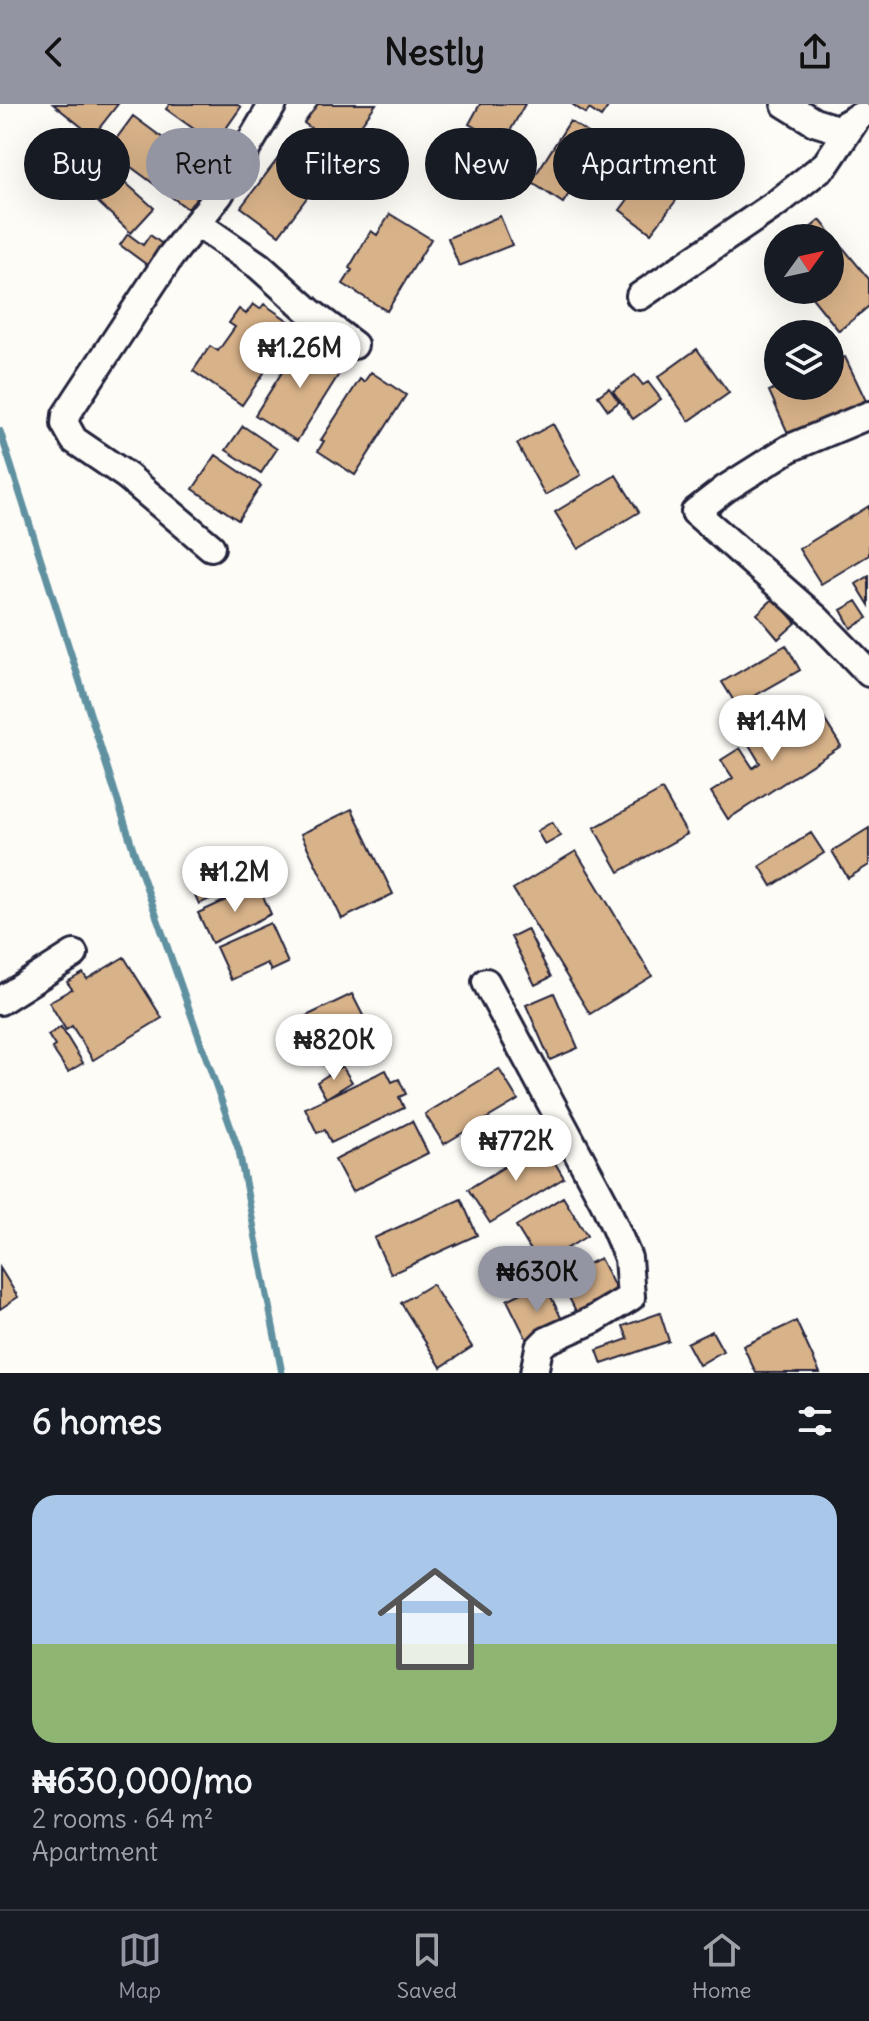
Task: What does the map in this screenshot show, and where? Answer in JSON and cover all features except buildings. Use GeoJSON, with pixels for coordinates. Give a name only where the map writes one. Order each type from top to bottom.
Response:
{"type":"FeatureCollection","features":[{"type":"Feature","properties":{"kind":"street"},"geometry":{"type":"LineString","coordinates":[[211,547],[127,476],[74,440],[65,424],[66,415],[126,320],[170,257],[198,224],[249,148],[273,104]]}},
{"type":"Feature","properties":{"kind":"street"},"geometry":{"type":"LineString","coordinates":[[785,104],[814,122],[837,129],[862,114]]}},
{"type":"Feature","properties":{"kind":"street"},"geometry":{"type":"LineString","coordinates":[[640,296],[777,203],[826,164],[862,114]]}},
{"type":"Feature","properties":{"kind":"street"},"geometry":{"type":"LineString","coordinates":[[198,224],[259,266],[309,311],[354,345]]}},
{"type":"Feature","properties":{"kind":"street"},"geometry":{"type":"LineString","coordinates":[[869,415],[790,448],[695,512],[817,619],[869,673]]}},
{"type":"Feature","properties":{"kind":"street"},"geometry":{"type":"LineString","coordinates":[[0,1001],[74,954]]}},
{"type":"Feature","properties":{"kind":"street"},"geometry":{"type":"LineString","coordinates":[[486,982],[604,1202],[631,1271],[631,1297],[593,1320],[546,1341],[539,1348],[534,1373]]}},
{"type":"Feature","properties":{"kind":"waterway"},"geometry":{"type":"LineString","coordinates":[[0,431],[135,855],[239,1151],[282,1373]]}}]}
